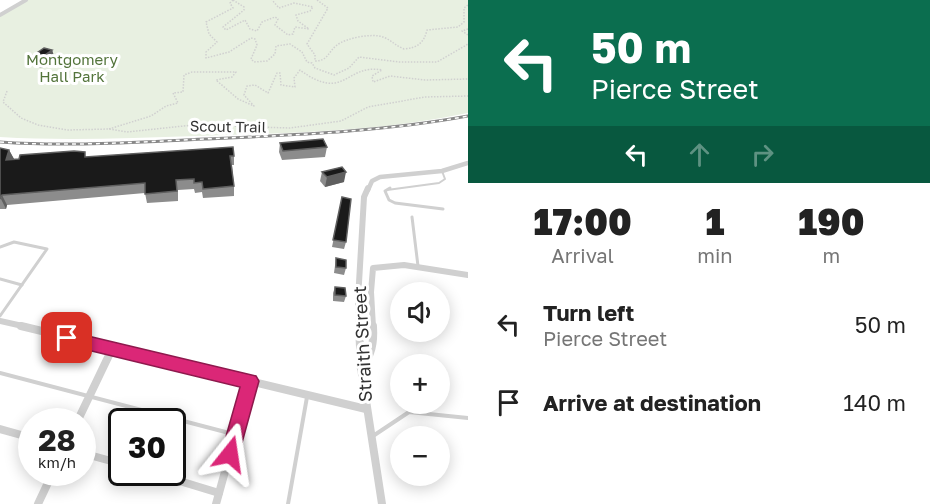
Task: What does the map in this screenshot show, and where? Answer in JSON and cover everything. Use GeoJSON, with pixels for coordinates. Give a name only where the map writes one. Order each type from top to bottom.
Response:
{"type":"FeatureCollection","features":[{"type":"Feature","properties":{"kind":"street"},"geometry":{"type":"LineString","coordinates":[[0,15],[26,0]]}},
{"type":"Feature","properties":{"kind":"street"},"geometry":{"type":"LineString","coordinates":[[442,171],[468,163]]}},
{"type":"Feature","properties":{"kind":"street","name":"Straith Street"},"geometry":{"type":"LineString","coordinates":[[382,504],[361,368],[359,253],[364,197],[369,185],[375,179],[388,175],[442,171]]}},
{"type":"Feature","properties":{"kind":"street"},"geometry":{"type":"LineString","coordinates":[[361,368],[367,364],[372,346],[373,268],[386,264],[468,275]]}},
{"type":"Feature","properties":{"kind":"street"},"geometry":{"type":"LineString","coordinates":[[0,321],[366,409]]}},
{"type":"Feature","properties":{"kind":"street"},"geometry":{"type":"LineString","coordinates":[[83,408],[112,349]]}},
{"type":"Feature","properties":{"kind":"street"},"geometry":{"type":"LineString","coordinates":[[216,504],[250,381]]}},
{"type":"Feature","properties":{"kind":"street"},"geometry":{"type":"LineString","coordinates":[[0,429],[18,434]]}},
{"type":"Feature","properties":{"kind":"street"},"geometry":{"type":"LineString","coordinates":[[186,483],[219,493]]}},
{"type":"Feature","properties":{"kind":"street"},"geometry":{"type":"LineString","coordinates":[[38,504],[46,486]]}},
{"type":"Feature","properties":{"kind":"lane"},"geometry":{"type":"LineString","coordinates":[[442,171],[445,179],[440,183],[400,186],[384,191],[388,200],[395,203],[443,208]]}},
{"type":"Feature","properties":{"kind":"lane"},"geometry":{"type":"LineString","coordinates":[[412,217],[418,268]]}},
{"type":"Feature","properties":{"kind":"lane"},"geometry":{"type":"LineString","coordinates":[[0,247],[14,242],[47,249],[0,316]]}},
{"type":"Feature","properties":{"kind":"lane"},"geometry":{"type":"LineString","coordinates":[[0,279],[22,285]]}},
{"type":"Feature","properties":{"kind":"lane"},"geometry":{"type":"LineString","coordinates":[[0,373],[236,435]]}},
{"type":"Feature","properties":{"kind":"lane"},"geometry":{"type":"LineString","coordinates":[[288,504],[308,395]]}},
{"type":"Feature","properties":{"kind":"lane"},"geometry":{"type":"LineString","coordinates":[[372,436],[381,434],[401,415],[409,412],[468,418]]}},
{"type":"Feature","properties":{"kind":"path"},"geometry":{"type":"LineString","coordinates":[[272,0],[279,8],[294,3],[303,7],[314,7],[296,15],[298,21],[309,29],[302,30],[295,27],[293,34],[288,35],[274,24],[279,19],[274,16],[262,22],[257,30],[250,29],[244,20],[226,30],[223,27],[226,22],[244,10],[244,7],[233,0],[230,3],[233,8],[206,22],[209,34],[217,42],[206,52],[206,58],[229,52],[251,38],[255,39],[257,45],[250,59],[254,62],[267,62],[275,54],[274,47],[287,43],[300,49],[307,62],[312,63],[315,68],[334,75],[349,68],[359,57],[399,62],[437,62],[468,44]]}},
{"type":"Feature","properties":{"kind":"path"},"geometry":{"type":"LineString","coordinates":[[315,61],[315,55],[307,44],[316,30],[319,17],[328,8],[317,0]]}},
{"type":"Feature","properties":{"kind":"path"},"geometry":{"type":"LineString","coordinates":[[312,63],[324,61],[337,45],[363,37],[383,37],[404,50],[417,47],[425,38],[427,30],[458,27],[464,22],[464,8],[468,5]]}},
{"type":"Feature","properties":{"kind":"path"},"geometry":{"type":"LineString","coordinates":[[468,29],[462,31],[468,34]]}},
{"type":"Feature","properties":{"kind":"path"},"geometry":{"type":"LineString","coordinates":[[109,129],[151,116],[166,106],[178,103],[173,93],[183,92],[184,75],[192,72],[236,72],[232,77],[216,80],[231,95],[254,106],[244,95],[247,86],[255,85],[268,93],[277,73],[280,73],[280,85],[295,87],[294,78],[300,70],[312,82],[319,84],[349,81],[366,69],[373,68],[382,70],[372,76],[373,82],[390,76],[425,80],[468,79]]}},
{"type":"Feature","properties":{"kind":"path","name":"Scout Trail"},"geometry":{"type":"LineString","coordinates":[[7,91],[3,102],[21,118],[38,125],[67,130],[109,129],[127,132],[193,124],[290,128],[341,121],[368,107],[434,96],[468,96]]}},
{"type":"Feature","properties":{"kind":"green space","name":"Montgomery Hall Park"},"geometry":{"type":"Polygon","coordinates":[[[28,0],[468,0],[468,113],[366,128],[298,132],[98,139],[0,137],[0,16],[28,0]]]}},
{"type":"Feature","properties":{"kind":"building"},"geometry":{"type":"Polygon","coordinates":[[[44,48],[52,50],[39,59],[31,57],[44,48]]]}},
{"type":"Feature","properties":{"kind":"building"},"geometry":{"type":"Polygon","coordinates":[[[323,139],[327,147],[283,151],[280,143],[323,139]]]}},
{"type":"Feature","properties":{"kind":"building"},"geometry":{"type":"Polygon","coordinates":[[[233,147],[234,156],[230,156],[234,186],[203,189],[202,182],[194,183],[194,179],[176,180],[177,191],[145,194],[145,183],[2,195],[0,199],[0,148],[9,150],[6,160],[19,159],[20,155],[74,151],[85,152],[85,157],[233,147]]]}},
{"type":"Feature","properties":{"kind":"building"},"geometry":{"type":"Polygon","coordinates":[[[342,167],[346,172],[327,177],[322,172],[342,167]]]}},
{"type":"Feature","properties":{"kind":"building"},"geometry":{"type":"Polygon","coordinates":[[[342,197],[351,199],[346,242],[333,240],[342,197]]]}},
{"type":"Feature","properties":{"kind":"building"},"geometry":{"type":"Polygon","coordinates":[[[336,258],[346,260],[346,268],[336,267],[336,258]]]}},
{"type":"Feature","properties":{"kind":"building"},"geometry":{"type":"Polygon","coordinates":[[[335,287],[345,288],[346,296],[335,295],[335,287]]]}},
{"type":"Feature","properties":{"kind":"railway"},"geometry":{"type":"LineString","coordinates":[[0,142],[102,144],[304,134],[403,126],[468,116]]}},
{"type":"Feature","properties":{"kind":"route"},"geometry":{"type":"LineString","coordinates":[[67,338],[250,381],[230,454]]}}]}
